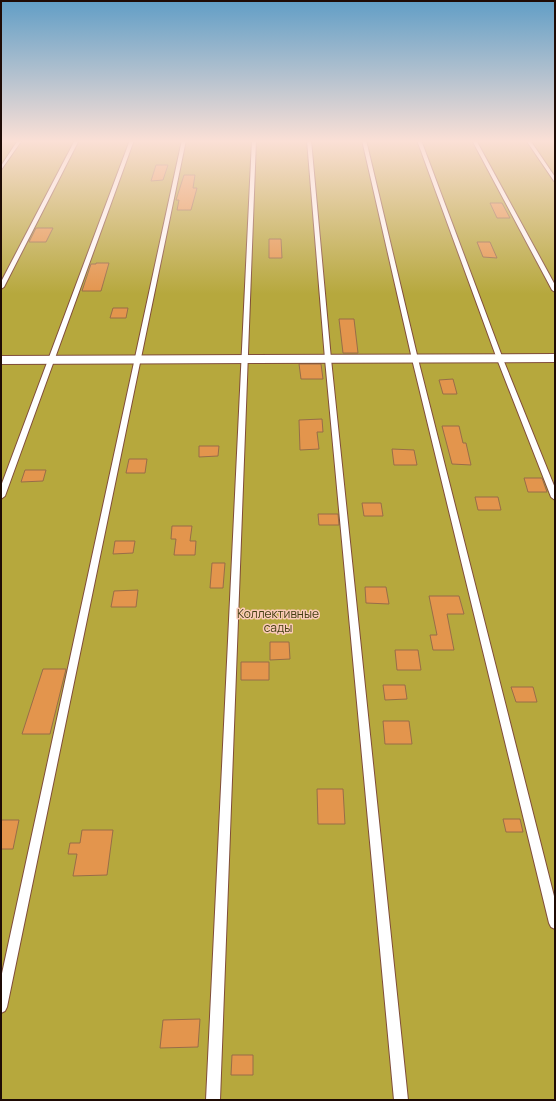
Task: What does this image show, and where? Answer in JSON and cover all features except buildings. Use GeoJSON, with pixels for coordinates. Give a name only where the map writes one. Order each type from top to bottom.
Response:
{"type":"FeatureCollection","features":[{"type":"Feature","properties":{"kind":"street"},"geometry":{"type":"LineString","coordinates":[[1,360],[555,358]]}},
{"type":"Feature","properties":{"kind":"lane"},"geometry":{"type":"LineString","coordinates":[[1,287],[50,191]]}},
{"type":"Feature","properties":{"kind":"lane"},"geometry":{"type":"LineString","coordinates":[[1,496],[113,191]]}},
{"type":"Feature","properties":{"kind":"lane"},"geometry":{"type":"LineString","coordinates":[[1,1007],[173,191]]}},
{"type":"Feature","properties":{"kind":"lane"},"geometry":{"type":"LineString","coordinates":[[213,1100],[252,191]]}},
{"type":"Feature","properties":{"kind":"lane"},"geometry":{"type":"LineString","coordinates":[[313,191],[401,1100]]}},
{"type":"Feature","properties":{"kind":"lane"},"geometry":{"type":"LineString","coordinates":[[376,191],[415,359],[555,922]]}},
{"type":"Feature","properties":{"kind":"lane"},"geometry":{"type":"LineString","coordinates":[[438,191],[500,359],[555,497]]}},
{"type":"Feature","properties":{"kind":"lane"},"geometry":{"type":"LineString","coordinates":[[502,191],[555,290]]}},
{"type":"Feature","properties":{"kind":"green space","name":"Коллективные сады"},"geometry":{"type":"Polygon","coordinates":[[[1,191],[555,191],[555,1100],[1,1100],[1,191]]]}}]}
